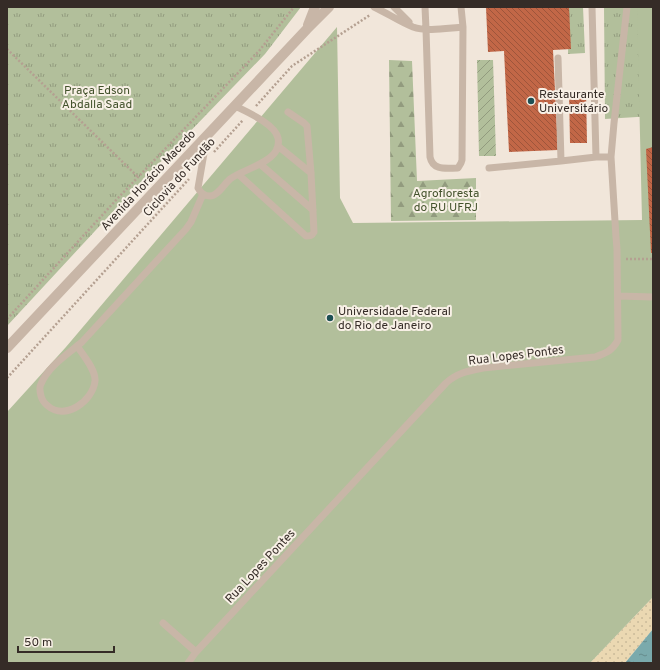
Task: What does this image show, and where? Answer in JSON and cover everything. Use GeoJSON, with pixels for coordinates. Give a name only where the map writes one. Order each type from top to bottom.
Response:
{"type":"FeatureCollection","features":[{"type":"Feature","properties":{"kind":"street"},"geometry":{"type":"LineString","coordinates":[[307,29],[315,7]]}},
{"type":"Feature","properties":{"kind":"street","name":"Avenida Horácio Macedo"},"geometry":{"type":"LineString","coordinates":[[7,348],[329,7]]}},
{"type":"Feature","properties":{"kind":"lane"},"geometry":{"type":"LineString","coordinates":[[394,7],[413,27]]}},
{"type":"Feature","properties":{"kind":"lane"},"geometry":{"type":"LineString","coordinates":[[425,7],[430,157],[431,161],[438,168],[458,168],[462,160],[463,27],[461,7]]}},
{"type":"Feature","properties":{"kind":"lane"},"geometry":{"type":"LineString","coordinates":[[592,7],[596,157]]}},
{"type":"Feature","properties":{"kind":"lane","name":"Rua Lopes Pontes"},"geometry":{"type":"LineString","coordinates":[[188,663],[196,652],[452,377],[482,368],[595,357],[605,354],[614,348],[618,340],[618,249],[611,157],[627,7]]}},
{"type":"Feature","properties":{"kind":"lane"},"geometry":{"type":"LineString","coordinates":[[376,8],[413,27],[426,29],[463,27]]}},
{"type":"Feature","properties":{"kind":"lane"},"geometry":{"type":"LineString","coordinates":[[558,58],[561,161]]}},
{"type":"Feature","properties":{"kind":"lane"},"geometry":{"type":"LineString","coordinates":[[207,136],[198,188],[203,194],[210,196],[215,195],[231,178],[269,159],[278,146],[278,137],[273,129],[264,122],[235,106]]}},
{"type":"Feature","properties":{"kind":"lane"},"geometry":{"type":"LineString","coordinates":[[239,174],[306,236],[312,235],[314,232],[313,210],[307,126],[304,122],[288,112]]}},
{"type":"Feature","properties":{"kind":"lane"},"geometry":{"type":"LineString","coordinates":[[278,146],[311,173]]}},
{"type":"Feature","properties":{"kind":"lane"},"geometry":{"type":"LineString","coordinates":[[489,168],[596,157],[611,157]]}},
{"type":"Feature","properties":{"kind":"lane"},"geometry":{"type":"LineString","coordinates":[[260,164],[313,210]]}},
{"type":"Feature","properties":{"kind":"lane"},"geometry":{"type":"LineString","coordinates":[[77,346],[92,368],[96,380],[92,392],[85,401],[75,408],[64,412],[53,410],[42,398],[40,384],[57,363],[77,346],[82,342],[186,229],[191,222],[203,194]]}},
{"type":"Feature","properties":{"kind":"lane"},"geometry":{"type":"LineString","coordinates":[[618,296],[653,297]]}},
{"type":"Feature","properties":{"kind":"lane"},"geometry":{"type":"LineString","coordinates":[[163,623],[196,652]]}},
{"type":"Feature","properties":{"kind":"path"},"geometry":{"type":"LineString","coordinates":[[7,319],[138,177],[259,51],[294,7]]}},
{"type":"Feature","properties":{"kind":"path","name":"Ciclovia do Fundão"},"geometry":{"type":"LineString","coordinates":[[7,378],[292,66],[376,8]]}},
{"type":"Feature","properties":{"kind":"path"},"geometry":{"type":"LineString","coordinates":[[7,49],[138,177]]}},
{"type":"Feature","properties":{"kind":"path"},"geometry":{"type":"LineString","coordinates":[[617,259],[653,259]]}},
{"type":"Feature","properties":{"kind":"green space","name":"Praça Edson Abdalla Saad"},"geometry":{"type":"Polygon","coordinates":[[[7,7],[301,7],[265,54],[120,204],[7,326],[7,7]]]}},
{"type":"Feature","properties":{"kind":"green space"},"geometry":{"type":"Polygon","coordinates":[[[569,7],[583,7],[585,53],[568,54],[569,7]]]}},
{"type":"Feature","properties":{"kind":"green space"},"geometry":{"type":"Polygon","coordinates":[[[604,7],[653,7],[653,116],[605,119],[604,7]]]}},
{"type":"Feature","properties":{"kind":"green space","name":"Universidade Federal do Rio de Janeiro"},"geometry":{"type":"Polygon","coordinates":[[[637,7],[653,7],[653,597],[590,663],[7,663],[7,412],[66,347],[337,27],[340,198],[353,223],[642,220],[637,7]]]}},
{"type":"Feature","properties":{"kind":"green space","name":"Agrofloresta do RU UFRJ"},"geometry":{"type":"Polygon","coordinates":[[[389,60],[412,61],[417,181],[476,178],[476,220],[391,221],[389,60]]]}},
{"type":"Feature","properties":{"kind":"green space"},"geometry":{"type":"Polygon","coordinates":[[[477,60],[493,60],[496,156],[479,156],[477,60]]]}},
{"type":"Feature","properties":{"kind":"sand"},"geometry":{"type":"Polygon","coordinates":[[[653,597],[653,629],[625,663],[590,663],[653,597]]]}},
{"type":"Feature","properties":{"kind":"water"},"geometry":{"type":"Polygon","coordinates":[[[653,629],[653,663],[625,663],[653,629]]]}},
{"type":"Feature","properties":{"kind":"building","name":"Restaurante Universitário"},"geometry":{"type":"Polygon","coordinates":[[[486,7],[569,7],[571,49],[553,50],[558,150],[509,152],[504,51],[488,52],[486,7]]]}},
{"type":"Feature","properties":{"kind":"building"},"geometry":{"type":"Polygon","coordinates":[[[569,91],[586,91],[587,143],[570,143],[569,91]]]}},
{"type":"Feature","properties":{"kind":"building"},"geometry":{"type":"Polygon","coordinates":[[[653,147],[653,253],[651,253],[646,149],[653,147]]]}},
{"type":"Feature","properties":{"kind":"place","name":"Restaurante Universitário"},"geometry":{"type":"Point","coordinates":[531,101]}},
{"type":"Feature","properties":{"kind":"place","name":"Universidade Federal do Rio de Janeiro"},"geometry":{"type":"Point","coordinates":[330,318]}}]}
